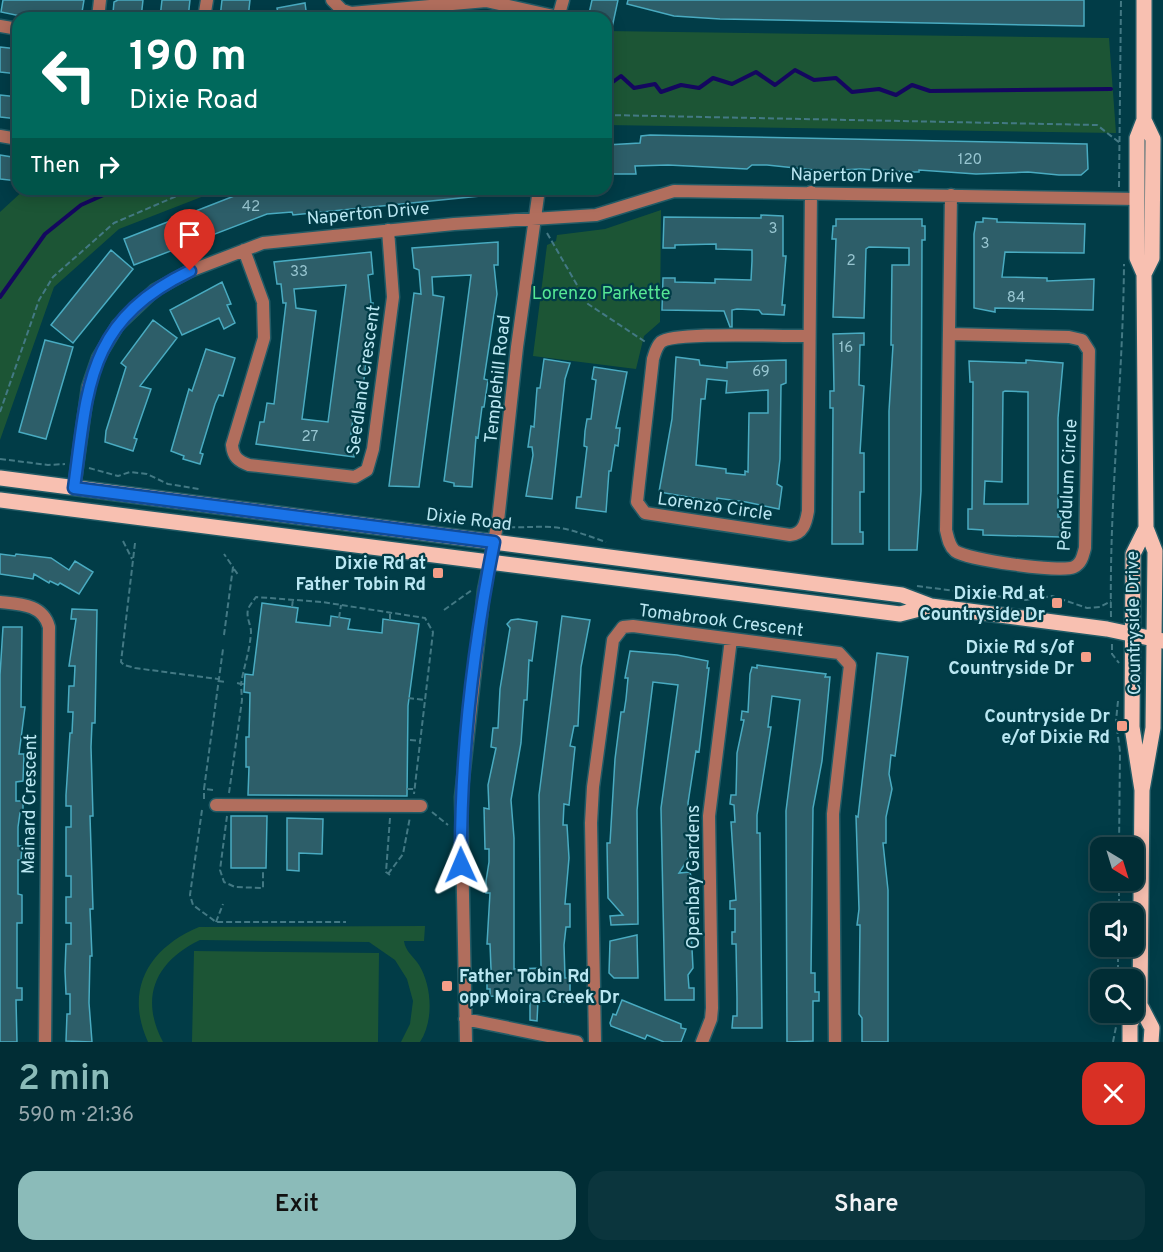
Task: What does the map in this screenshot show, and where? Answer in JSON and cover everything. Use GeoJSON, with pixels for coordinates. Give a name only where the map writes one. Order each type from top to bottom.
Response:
{"type":"FeatureCollection","features":[{"type":"Feature","properties":{"kind":"main road","name":"Countryside Drive"},"geometry":{"type":"LineString","coordinates":[[1142,790],[1154,728],[1159,640],[1155,550],[1146,528],[1144,274],[1152,258],[1153,139],[1144,120],[1144,0]]}},
{"type":"Feature","properties":{"kind":"main road","name":"Dixie Road"},"geometry":{"type":"LineString","coordinates":[[0,478],[902,595],[932,606],[1133,634],[1159,640]]}},
{"type":"Feature","properties":{"kind":"main road","name":"Dixie Road"},"geometry":{"type":"LineString","coordinates":[[0,500],[900,614],[932,606]]}},
{"type":"Feature","properties":{"kind":"main road","name":"Countryside Drive"},"geometry":{"type":"LineString","coordinates":[[1140,969],[1142,790],[1132,727],[1133,554],[1146,528]]}},
{"type":"Feature","properties":{"kind":"main road","name":"Countryside Drive"},"geometry":{"type":"LineString","coordinates":[[1144,1013],[1152,1028],[1151,1042]]}},
{"type":"Feature","properties":{"kind":"main road","name":"Countryside Drive"},"geometry":{"type":"LineString","coordinates":[[1130,1042],[1131,1023]]}},
{"type":"Feature","properties":{"kind":"street"},"geometry":{"type":"LineString","coordinates":[[332,0],[342,10],[348,12]]}},
{"type":"Feature","properties":{"kind":"street"},"geometry":{"type":"LineString","coordinates":[[362,12],[486,1],[539,12]]}},
{"type":"Feature","properties":{"kind":"street","name":"Naperton Drive"},"geometry":{"type":"LineString","coordinates":[[74,488],[88,387],[98,358],[109,337],[130,312],[155,290],[190,271],[244,250],[286,238],[596,215],[674,191],[1151,200]]}},
{"type":"Feature","properties":{"kind":"street","name":"Lorenzo Circle"},"geometry":{"type":"LineString","coordinates":[[809,336],[683,337],[661,342],[654,359],[637,496],[645,513],[778,534],[795,534],[805,525],[808,511],[811,192]]}},
{"type":"Feature","properties":{"kind":"street","name":"Templehill Road"},"geometry":{"type":"LineString","coordinates":[[466,1042],[461,797],[468,720],[494,542],[538,195]]}},
{"type":"Feature","properties":{"kind":"street","name":"Pendulum Circle"},"geometry":{"type":"LineString","coordinates":[[950,334],[1069,337],[1082,340],[1089,351],[1085,548],[1080,563],[1073,567],[1057,570],[966,556],[952,548],[949,542],[946,519],[951,195]]}},
{"type":"Feature","properties":{"kind":"street","name":"Seedland Crescent"},"geometry":{"type":"LineString","coordinates":[[244,250],[263,302],[264,338],[232,445],[235,456],[239,462],[249,465],[355,477],[367,470],[373,449],[393,297],[388,230]]}},
{"type":"Feature","properties":{"kind":"street","name":"Mainard Crescent"},"geometry":{"type":"LineString","coordinates":[[0,602],[33,607],[47,619],[49,627],[45,1042]]}},
{"type":"Feature","properties":{"kind":"street","name":"Tomabrook Crescent"},"geometry":{"type":"LineString","coordinates":[[595,1042],[592,804],[613,640],[623,627],[633,626],[839,653],[850,665],[833,814],[835,1042]]}},
{"type":"Feature","properties":{"kind":"street","name":"Openbay Gardens"},"geometry":{"type":"LineString","coordinates":[[702,1042],[711,1020],[712,1008],[709,816],[731,639]]}},
{"type":"Feature","properties":{"kind":"street"},"geometry":{"type":"LineString","coordinates":[[225,798],[421,807]]}},
{"type":"Feature","properties":{"kind":"street"},"geometry":{"type":"LineString","coordinates":[[465,1019],[577,1042]]}},
{"type":"Feature","properties":{"kind":"path"},"geometry":{"type":"LineString","coordinates":[[1119,180],[1122,0]]}},
{"type":"Feature","properties":{"kind":"path"},"geometry":{"type":"LineString","coordinates":[[612,115],[1097,125],[1120,143]]}},
{"type":"Feature","properties":{"kind":"path"},"geometry":{"type":"LineString","coordinates":[[0,412],[39,300],[53,277],[114,223],[179,195]]}},
{"type":"Feature","properties":{"kind":"path"},"geometry":{"type":"LineString","coordinates":[[547,233],[588,304],[648,344]]}},
{"type":"Feature","properties":{"kind":"path"},"geometry":{"type":"LineString","coordinates":[[929,587],[1026,600],[1052,596],[1066,598],[1086,608],[1100,607],[1111,601],[1112,491],[1123,358],[1124,264]]}},
{"type":"Feature","properties":{"kind":"path"},"geometry":{"type":"LineString","coordinates":[[0,459],[48,465],[62,464]]}},
{"type":"Feature","properties":{"kind":"path"},"geometry":{"type":"LineString","coordinates":[[93,469],[118,476],[130,472],[147,474],[168,484],[203,490]]}},
{"type":"Feature","properties":{"kind":"path"},"geometry":{"type":"LineString","coordinates":[[123,541],[132,559]]}},
{"type":"Feature","properties":{"kind":"path"},"geometry":{"type":"LineString","coordinates":[[135,543],[120,657],[124,665],[226,682]]}},
{"type":"Feature","properties":{"kind":"path"},"geometry":{"type":"LineString","coordinates":[[224,554],[239,576]]}},
{"type":"Feature","properties":{"kind":"path"},"geometry":{"type":"LineString","coordinates":[[224,635],[233,567]]}},
{"type":"Feature","properties":{"kind":"path"},"geometry":{"type":"LineString","coordinates":[[444,610],[472,590]]}},
{"type":"Feature","properties":{"kind":"path"},"geometry":{"type":"LineString","coordinates":[[263,870],[263,888],[228,885],[220,876],[225,798],[242,700],[241,684],[246,667],[251,630],[247,621],[249,607],[260,596],[421,615],[430,621],[433,632],[414,789],[421,807],[448,825]]}},
{"type":"Feature","properties":{"kind":"path"},"geometry":{"type":"LineString","coordinates":[[292,607],[293,599]]}},
{"type":"Feature","properties":{"kind":"path"},"geometry":{"type":"LineString","coordinates":[[339,618],[341,605]]}},
{"type":"Feature","properties":{"kind":"path"},"geometry":{"type":"LineString","coordinates":[[390,611],[390,620]]}},
{"type":"Feature","properties":{"kind":"path"},"geometry":{"type":"LineString","coordinates":[[204,799],[223,649]]}},
{"type":"Feature","properties":{"kind":"path"},"geometry":{"type":"LineString","coordinates":[[1112,654],[1120,668]]}},
{"type":"Feature","properties":{"kind":"path"},"geometry":{"type":"LineString","coordinates":[[1119,837],[1120,752],[1116,721],[1121,692]]}},
{"type":"Feature","properties":{"kind":"path"},"geometry":{"type":"LineString","coordinates":[[408,698],[426,699]]}},
{"type":"Feature","properties":{"kind":"path"},"geometry":{"type":"LineString","coordinates":[[410,740],[420,741]]}},
{"type":"Feature","properties":{"kind":"path"},"geometry":{"type":"LineString","coordinates":[[204,789],[213,790]]}},
{"type":"Feature","properties":{"kind":"path"},"geometry":{"type":"LineString","coordinates":[[407,789],[414,789]]}},
{"type":"Feature","properties":{"kind":"path"},"geometry":{"type":"LineString","coordinates":[[390,818],[386,865],[389,875],[403,854],[421,807]]}},
{"type":"Feature","properties":{"kind":"path"},"geometry":{"type":"LineString","coordinates":[[202,810],[190,902],[216,922],[346,922]]}},
{"type":"Feature","properties":{"kind":"path"},"geometry":{"type":"LineString","coordinates":[[216,922],[223,904]]}},
{"type":"Feature","properties":{"kind":"path"},"geometry":{"type":"LineString","coordinates":[[1113,1042],[1116,1023]]}},
{"type":"Feature","properties":{"kind":"green space"},"geometry":{"type":"Polygon","coordinates":[[[612,31],[1109,38],[1116,133],[612,125],[612,31]]]}},
{"type":"Feature","properties":{"kind":"green space"},"geometry":{"type":"Polygon","coordinates":[[[18,195],[207,195],[119,229],[54,287],[0,440],[0,212],[18,195]]]}},
{"type":"Feature","properties":{"kind":"green space","name":"Lorenzo Parkette"},"geometry":{"type":"Polygon","coordinates":[[[661,210],[660,322],[644,336],[636,369],[533,356],[547,245],[556,241],[557,235],[605,229],[661,210]]]}},
{"type":"Feature","properties":{"kind":"green space"},"geometry":{"type":"Polygon","coordinates":[[[425,926],[424,941],[404,941],[423,973],[429,993],[428,1024],[420,1042],[401,1042],[410,1024],[413,1001],[407,979],[395,960],[369,942],[200,940],[172,958],[156,982],[152,1010],[163,1042],[148,1042],[141,1023],[139,1005],[140,988],[146,972],[167,946],[199,927],[425,926]]]}},
{"type":"Feature","properties":{"kind":"green space"},"geometry":{"type":"Polygon","coordinates":[[[194,951],[379,953],[378,1042],[192,1042],[194,951]]]}},
{"type":"Feature","properties":{"kind":"building"},"geometry":{"type":"Polygon","coordinates":[[[3,0],[84,0],[82,12],[12,12],[12,14],[1,12],[3,0]]]}},
{"type":"Feature","properties":{"kind":"building"},"geometry":{"type":"Polygon","coordinates":[[[143,0],[142,12],[113,12],[114,2],[143,0]]]}},
{"type":"Feature","properties":{"kind":"building"},"geometry":{"type":"Polygon","coordinates":[[[162,0],[190,0],[189,12],[161,12],[162,0]]]}},
{"type":"Feature","properties":{"kind":"building"},"geometry":{"type":"Polygon","coordinates":[[[222,0],[250,0],[249,12],[221,12],[222,0]]]}},
{"type":"Feature","properties":{"kind":"building"},"geometry":{"type":"Polygon","coordinates":[[[592,0],[618,0],[612,28],[612,12],[589,12],[592,0]]]}},
{"type":"Feature","properties":{"kind":"building"},"geometry":{"type":"Polygon","coordinates":[[[628,0],[1084,0],[1084,26],[720,19],[674,16],[627,4],[628,0]]]}},
{"type":"Feature","properties":{"kind":"building"},"geometry":{"type":"Polygon","coordinates":[[[305,3],[306,12],[278,12],[277,8],[305,3]]]}},
{"type":"Feature","properties":{"kind":"building"},"geometry":{"type":"Polygon","coordinates":[[[0,47],[12,48],[12,73],[0,72],[0,47]]]}},
{"type":"Feature","properties":{"kind":"building"},"geometry":{"type":"Polygon","coordinates":[[[0,95],[12,96],[12,118],[0,117],[0,95]]]}},
{"type":"Feature","properties":{"kind":"building"},"geometry":{"type":"Polygon","coordinates":[[[641,136],[1087,144],[1088,169],[1081,175],[1059,175],[1028,172],[976,174],[919,170],[919,172],[860,169],[824,171],[767,165],[752,165],[747,169],[668,165],[635,166],[636,174],[612,174],[612,145],[640,143],[641,136]]]}},
{"type":"Feature","properties":{"kind":"building"},"geometry":{"type":"Polygon","coordinates":[[[0,155],[12,157],[12,180],[0,179],[0,155]]]}},
{"type":"Feature","properties":{"kind":"building"},"geometry":{"type":"Polygon","coordinates":[[[237,195],[480,195],[293,215],[292,212],[267,214],[134,265],[124,239],[237,195]]]}},
{"type":"Feature","properties":{"kind":"building"},"geometry":{"type":"Polygon","coordinates":[[[761,215],[783,216],[783,256],[786,256],[782,305],[785,305],[784,315],[762,314],[759,310],[732,310],[732,327],[730,327],[724,311],[662,310],[663,278],[675,278],[675,282],[715,283],[715,279],[751,280],[752,261],[752,250],[716,249],[716,244],[675,245],[675,248],[663,248],[664,217],[761,218],[761,215]]]}},
{"type":"Feature","properties":{"kind":"building"},"geometry":{"type":"Polygon","coordinates":[[[983,218],[997,219],[997,222],[1085,224],[1084,253],[1005,252],[1002,277],[1047,278],[1047,281],[1094,279],[1093,310],[995,308],[995,312],[974,308],[974,234],[976,222],[983,222],[983,218]]]}},
{"type":"Feature","properties":{"kind":"building"},"geometry":{"type":"Polygon","coordinates":[[[836,219],[922,219],[922,226],[925,226],[925,240],[922,240],[921,491],[917,550],[889,550],[889,411],[893,345],[891,345],[892,265],[909,265],[909,248],[869,247],[866,249],[864,318],[833,317],[836,239],[832,239],[836,219]]]}},
{"type":"Feature","properties":{"kind":"building"},"geometry":{"type":"Polygon","coordinates":[[[498,242],[498,265],[494,265],[497,294],[484,379],[488,380],[478,438],[476,437],[472,487],[454,486],[454,483],[444,481],[471,275],[432,277],[433,295],[444,297],[419,487],[389,486],[414,293],[421,294],[419,270],[414,268],[412,248],[498,242]]]}},
{"type":"Feature","properties":{"kind":"building"},"geometry":{"type":"Polygon","coordinates":[[[111,250],[133,269],[73,343],[51,325],[111,250]]]}},
{"type":"Feature","properties":{"kind":"building"},"geometry":{"type":"Polygon","coordinates":[[[371,252],[373,274],[368,275],[371,303],[373,303],[360,413],[354,412],[351,434],[356,434],[354,457],[256,444],[260,422],[264,422],[267,403],[274,404],[286,303],[283,303],[281,284],[277,284],[274,262],[371,252]],[[346,285],[294,289],[296,308],[316,311],[302,419],[328,422],[346,285]]]}},
{"type":"Feature","properties":{"kind":"building"},"geometry":{"type":"Polygon","coordinates":[[[222,282],[231,304],[227,305],[235,323],[224,329],[219,318],[182,335],[170,310],[222,282]]]}},
{"type":"Feature","properties":{"kind":"building"},"geometry":{"type":"Polygon","coordinates":[[[153,320],[177,338],[140,386],[151,389],[134,438],[137,439],[133,451],[105,442],[106,431],[126,367],[121,363],[153,320]]]}},
{"type":"Feature","properties":{"kind":"building"},"geometry":{"type":"Polygon","coordinates":[[[864,333],[864,345],[860,345],[859,385],[864,386],[860,453],[864,453],[864,492],[860,492],[860,532],[863,532],[863,544],[832,544],[833,408],[830,408],[830,391],[834,391],[833,334],[864,333]]]}},
{"type":"Feature","properties":{"kind":"building"},"geometry":{"type":"Polygon","coordinates":[[[45,340],[73,347],[46,439],[19,432],[45,340]]]}},
{"type":"Feature","properties":{"kind":"building"},"geometry":{"type":"Polygon","coordinates":[[[206,349],[235,358],[223,396],[219,395],[215,404],[200,453],[203,454],[200,464],[183,459],[184,456],[171,451],[189,389],[192,391],[206,349]]]}},
{"type":"Feature","properties":{"kind":"building"},"geometry":{"type":"Polygon","coordinates":[[[676,357],[699,360],[700,365],[727,368],[727,362],[786,360],[786,383],[781,385],[780,459],[777,484],[782,487],[779,509],[746,502],[717,498],[717,502],[659,492],[672,419],[676,357]],[[707,379],[705,399],[701,399],[696,465],[726,469],[726,473],[745,475],[745,471],[748,472],[749,413],[768,413],[768,390],[726,393],[727,381],[707,379]]]}},
{"type":"Feature","properties":{"kind":"building"},"geometry":{"type":"Polygon","coordinates":[[[544,359],[570,363],[565,379],[552,499],[526,496],[533,455],[532,447],[528,447],[531,426],[534,427],[537,388],[540,388],[544,359]]]}},
{"type":"Feature","properties":{"kind":"building"},"geometry":{"type":"Polygon","coordinates":[[[1026,360],[1063,363],[1058,418],[1058,517],[1061,517],[1061,537],[983,535],[983,530],[968,529],[968,509],[972,509],[973,382],[970,382],[969,361],[1026,363],[1026,360]],[[1003,392],[1002,482],[985,481],[984,504],[1028,504],[1028,392],[1003,392]]]}},
{"type":"Feature","properties":{"kind":"building"},"geometry":{"type":"Polygon","coordinates":[[[594,367],[627,372],[616,428],[620,428],[618,446],[615,445],[611,471],[609,471],[606,512],[576,508],[577,497],[581,497],[587,447],[584,446],[585,431],[587,419],[591,419],[596,380],[592,379],[594,367]]]}},
{"type":"Feature","properties":{"kind":"building"},"geometry":{"type":"Polygon","coordinates":[[[0,554],[51,558],[69,570],[75,561],[93,572],[79,594],[60,583],[58,585],[50,581],[49,583],[34,574],[33,579],[0,574],[0,554]]]}},
{"type":"Feature","properties":{"kind":"building"},"geometry":{"type":"Polygon","coordinates":[[[262,603],[298,608],[296,622],[330,626],[331,616],[350,619],[348,629],[382,633],[383,619],[419,624],[408,706],[407,796],[248,795],[249,767],[246,767],[246,737],[249,737],[250,693],[244,692],[245,674],[253,675],[262,603]]]}},
{"type":"Feature","properties":{"kind":"building"},"geometry":{"type":"Polygon","coordinates":[[[72,609],[97,610],[95,723],[92,723],[91,747],[93,816],[90,816],[93,909],[90,909],[92,956],[90,956],[89,1003],[92,1042],[66,1041],[70,994],[66,994],[66,944],[71,944],[71,923],[66,923],[66,897],[71,897],[71,876],[66,876],[66,827],[71,827],[71,806],[66,806],[66,795],[73,712],[68,712],[69,686],[74,686],[75,666],[69,666],[76,619],[71,619],[72,609]]]}},
{"type":"Feature","properties":{"kind":"building"},"geometry":{"type":"Polygon","coordinates":[[[562,616],[590,620],[581,667],[578,726],[574,726],[570,746],[575,747],[569,805],[564,804],[563,825],[567,825],[569,858],[565,904],[570,904],[570,927],[566,927],[564,945],[565,978],[570,978],[570,993],[567,993],[567,1002],[538,1001],[537,1021],[530,1020],[530,998],[490,996],[490,989],[487,989],[487,976],[490,976],[491,969],[490,944],[487,944],[490,893],[486,893],[489,849],[485,849],[484,808],[489,809],[488,785],[496,748],[491,747],[493,728],[498,728],[500,689],[510,628],[507,624],[511,620],[518,619],[537,622],[532,661],[529,660],[527,700],[524,700],[521,743],[511,800],[514,838],[514,969],[541,968],[539,795],[562,616]]]}},
{"type":"Feature","properties":{"kind":"building"},"geometry":{"type":"Polygon","coordinates":[[[3,627],[22,627],[21,707],[25,707],[19,754],[24,754],[23,781],[16,782],[16,801],[23,801],[23,813],[20,813],[18,827],[18,846],[22,846],[21,860],[18,860],[18,894],[22,895],[22,923],[17,923],[17,988],[22,988],[22,1000],[16,1000],[17,1042],[0,1042],[0,675],[3,627]]]}},
{"type":"Feature","properties":{"kind":"building"},"geometry":{"type":"Polygon","coordinates":[[[630,651],[677,655],[708,661],[699,752],[696,751],[688,803],[690,822],[688,859],[679,873],[690,872],[692,881],[692,910],[690,910],[693,968],[688,975],[689,988],[694,988],[694,1000],[665,1000],[661,808],[678,685],[653,682],[637,810],[638,924],[611,925],[610,916],[623,915],[608,898],[607,843],[610,843],[615,759],[621,712],[624,712],[626,699],[628,678],[625,678],[630,651]]]}},
{"type":"Feature","properties":{"kind":"building"},"geometry":{"type":"Polygon","coordinates":[[[877,653],[908,657],[895,756],[891,755],[889,774],[892,789],[886,817],[886,843],[883,843],[888,890],[888,1042],[862,1042],[862,1018],[859,1014],[860,925],[857,925],[859,909],[856,816],[858,817],[877,653]]]}},
{"type":"Feature","properties":{"kind":"building"},"geometry":{"type":"Polygon","coordinates":[[[757,665],[826,674],[825,677],[830,677],[822,761],[813,808],[811,973],[815,973],[815,992],[819,992],[819,1001],[813,1001],[813,1041],[787,1042],[786,811],[800,700],[772,696],[768,727],[771,727],[757,815],[757,833],[760,833],[762,1028],[732,1028],[733,1016],[737,1016],[737,998],[736,944],[732,944],[732,932],[735,932],[735,909],[730,909],[730,901],[736,900],[731,822],[735,822],[734,805],[730,804],[731,795],[736,795],[737,753],[744,720],[741,720],[742,711],[748,712],[750,674],[752,667],[757,668],[757,665]]]}},
{"type":"Feature","properties":{"kind":"building"},"geometry":{"type":"Polygon","coordinates":[[[231,816],[267,816],[266,868],[231,868],[231,816]]]}},
{"type":"Feature","properties":{"kind":"building"},"geometry":{"type":"Polygon","coordinates":[[[287,818],[323,819],[322,854],[299,853],[299,871],[287,870],[287,818]]]}},
{"type":"Feature","properties":{"kind":"building"},"geometry":{"type":"Polygon","coordinates":[[[637,935],[638,978],[614,978],[609,973],[610,941],[637,935]]]}},
{"type":"Feature","properties":{"kind":"building"},"geometry":{"type":"Polygon","coordinates":[[[622,1000],[681,1024],[681,1028],[686,1029],[681,1042],[664,1042],[647,1035],[645,1039],[611,1026],[613,1014],[616,1015],[622,1000]]]}},
{"type":"Feature","properties":{"kind":"waterway"},"geometry":{"type":"LineString","coordinates":[[612,83],[621,76],[634,88],[655,84],[661,92],[681,85],[699,88],[713,78],[732,84],[756,72],[775,85],[795,70],[814,80],[836,78],[852,92],[879,89],[896,95],[912,85],[930,91],[1111,89]]}},
{"type":"Feature","properties":{"kind":"waterway"},"geometry":{"type":"LineString","coordinates":[[0,297],[45,234],[81,205],[104,195]]}},
{"type":"Feature","properties":{"kind":"place","name":"Dixie Rd at Father Tobin Rd"},"geometry":{"type":"Point","coordinates":[438,573]}},
{"type":"Feature","properties":{"kind":"place","name":"Dixie Rd at Countryside Dr"},"geometry":{"type":"Point","coordinates":[1057,603]}},
{"type":"Feature","properties":{"kind":"place","name":"Dixie Rd s/of Countryside Dr"},"geometry":{"type":"Point","coordinates":[1086,657]}},
{"type":"Feature","properties":{"kind":"place","name":"Countryside Dr e/of Dixie Rd"},"geometry":{"type":"Point","coordinates":[1122,726]}},
{"type":"Feature","properties":{"kind":"place","name":"Father Tobin Rd opp Moira Creek Dr"},"geometry":{"type":"Point","coordinates":[447,986]}},
{"type":"Feature","properties":{"kind":"route"},"geometry":{"type":"LineString","coordinates":[[190,271],[155,290],[141,301],[109,337],[92,371],[88,387],[74,488],[494,542],[484,590],[468,720],[461,797],[461,865]]}}]}
